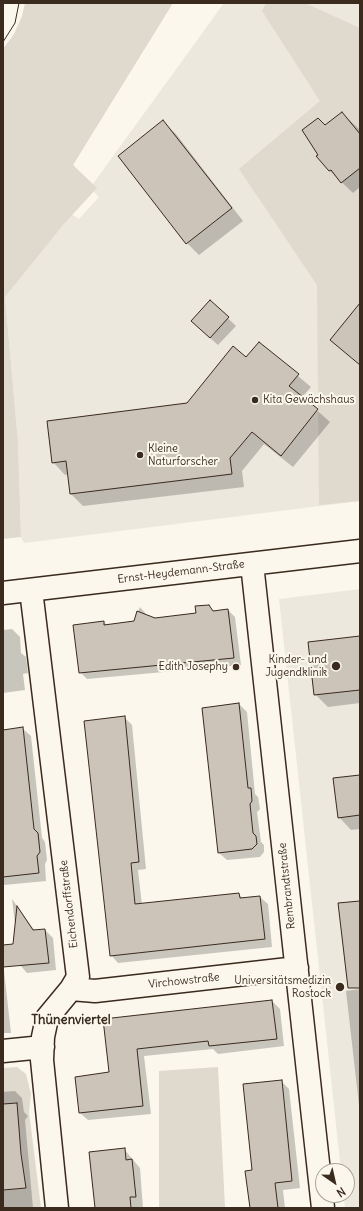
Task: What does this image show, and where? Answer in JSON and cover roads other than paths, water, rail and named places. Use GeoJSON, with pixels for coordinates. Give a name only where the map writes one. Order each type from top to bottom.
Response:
{"type":"FeatureCollection","features":[{"type":"Feature","properties":{"kind":"street","name":"Ernst-Heydemann-Straße"},"geometry":{"type":"LineString","coordinates":[[3,593],[360,551]]}},
{"type":"Feature","properties":{"kind":"street","name":"Rembrandtstraße"},"geometry":{"type":"LineString","coordinates":[[252,564],[323,1208]]}},
{"type":"Feature","properties":{"kind":"street","name":"Eichendorffstraße"},"geometry":{"type":"LineString","coordinates":[[31,590],[78,977],[71,989],[47,1018],[43,1047],[42,1060],[57,1208]]}},
{"type":"Feature","properties":{"kind":"street","name":"Virchowstraße"},"geometry":{"type":"LineString","coordinates":[[71,989],[95,991],[296,968]]}},
{"type":"Feature","properties":{"kind":"street"},"geometry":{"type":"LineString","coordinates":[[3,1051],[43,1047]]}},
{"type":"Feature","properties":{"kind":"tram line"},"geometry":{"type":"LineString","coordinates":[[3,42],[15,23],[19,3]]}},
{"type":"Feature","properties":{"kind":"place","name":"Kita Gewächshaus"},"geometry":{"type":"Point","coordinates":[255,400]}},
{"type":"Feature","properties":{"kind":"place","name":"Kleine Naturforscher"},"geometry":{"type":"Point","coordinates":[140,455]}},
{"type":"Feature","properties":{"kind":"place","name":"Kinder- und Jugendklinik"},"geometry":{"type":"Point","coordinates":[336,666]}},
{"type":"Feature","properties":{"kind":"place","name":"Edith Josephy"},"geometry":{"type":"Point","coordinates":[236,667]}},
{"type":"Feature","properties":{"kind":"place","name":"Universitätsmedizin Rostock"},"geometry":{"type":"Point","coordinates":[340,987]}},
{"type":"Feature","properties":{"kind":"district","name":"Thünenviertel"},"geometry":{"type":"Point","coordinates":[71,1020]}}]}
